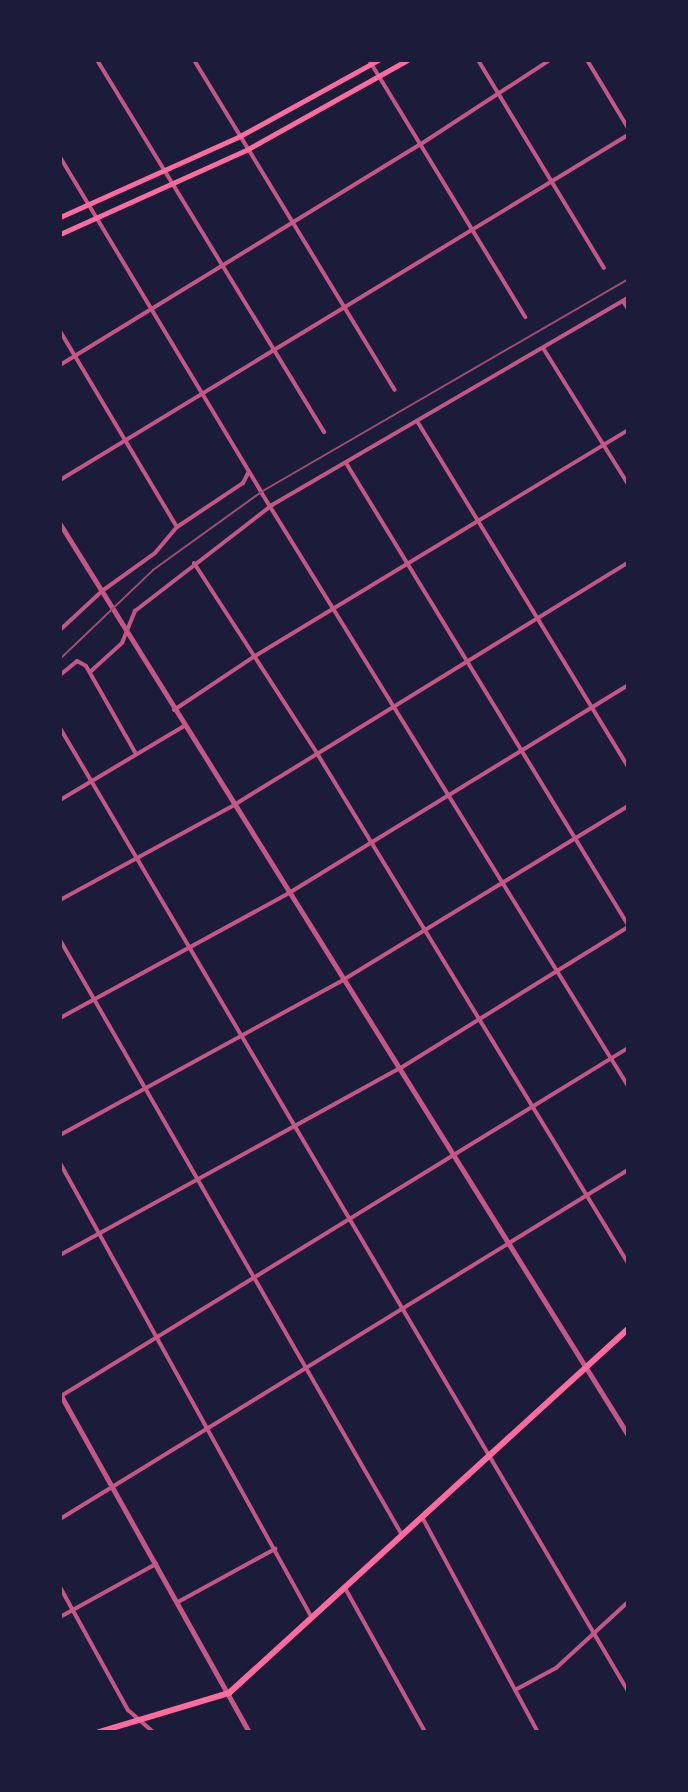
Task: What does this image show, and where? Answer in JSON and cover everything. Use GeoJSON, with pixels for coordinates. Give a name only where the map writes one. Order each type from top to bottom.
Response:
{"type":"FeatureCollection","features":[{"type":"Feature","properties":{"kind":"main road"},"geometry":{"type":"LineString","coordinates":[[60,217],[240,136],[378,60]]}},
{"type":"Feature","properties":{"kind":"main road"},"geometry":{"type":"LineString","coordinates":[[60,234],[248,149],[407,60]]}},
{"type":"Feature","properties":{"kind":"main road"},"geometry":{"type":"LineString","coordinates":[[99,1732],[229,1693],[628,1329]]}},
{"type":"Feature","properties":{"kind":"street"},"geometry":{"type":"LineString","coordinates":[[97,60],[324,432]]}},
{"type":"Feature","properties":{"kind":"street"},"geometry":{"type":"LineString","coordinates":[[194,60],[395,390]]}},
{"type":"Feature","properties":{"kind":"street"},"geometry":{"type":"LineString","coordinates":[[478,60],[604,268]]}},
{"type":"Feature","properties":{"kind":"street"},"geometry":{"type":"LineString","coordinates":[[60,365],[220,264],[421,144],[550,60]]}},
{"type":"Feature","properties":{"kind":"street"},"geometry":{"type":"LineString","coordinates":[[587,60],[628,128]]}},
{"type":"Feature","properties":{"kind":"street"},"geometry":{"type":"LineString","coordinates":[[370,62],[525,317]]}},
{"type":"Feature","properties":{"kind":"street"},"geometry":{"type":"LineString","coordinates":[[60,480],[628,135]]}},
{"type":"Feature","properties":{"kind":"street"},"geometry":{"type":"LineString","coordinates":[[60,157],[249,471],[628,1086]]}},
{"type":"Feature","properties":{"kind":"street"},"geometry":{"type":"LineString","coordinates":[[90,672],[122,643],[135,611],[272,505],[625,299],[628,309]]}},
{"type":"Feature","properties":{"kind":"street"},"geometry":{"type":"LineString","coordinates":[[60,331],[177,527]]}},
{"type":"Feature","properties":{"kind":"street"},"geometry":{"type":"LineString","coordinates":[[543,348],[628,484]]}},
{"type":"Feature","properties":{"kind":"street"},"geometry":{"type":"LineString","coordinates":[[417,421],[628,767]]}},
{"type":"Feature","properties":{"kind":"street"},"geometry":{"type":"LineString","coordinates":[[174,710],[334,607],[628,430]]}},
{"type":"Feature","properties":{"kind":"street"},"geometry":{"type":"LineString","coordinates":[[60,1255],[399,1069],[628,926],[346,463]]}},
{"type":"Feature","properties":{"kind":"street"},"geometry":{"type":"LineString","coordinates":[[60,630],[102,591],[155,553],[177,527],[234,489],[249,471]]}},
{"type":"Feature","properties":{"kind":"street"},"geometry":{"type":"LineString","coordinates":[[60,524],[628,1435]]}},
{"type":"Feature","properties":{"kind":"street"},"geometry":{"type":"LineString","coordinates":[[194,563],[318,755],[628,1263]]}},
{"type":"Feature","properties":{"kind":"street"},"geometry":{"type":"LineString","coordinates":[[60,900],[234,805],[628,563]]}},
{"type":"Feature","properties":{"kind":"street"},"geometry":{"type":"LineString","coordinates":[[60,675],[77,661],[90,672],[136,754]]}},
{"type":"Feature","properties":{"kind":"street"},"geometry":{"type":"LineString","coordinates":[[60,1018],[289,893],[628,685]]}},
{"type":"Feature","properties":{"kind":"street"},"geometry":{"type":"LineString","coordinates":[[60,800],[184,726]]}},
{"type":"Feature","properties":{"kind":"street"},"geometry":{"type":"LineString","coordinates":[[60,728],[628,1691]]}},
{"type":"Feature","properties":{"kind":"street"},"geometry":{"type":"LineString","coordinates":[[60,1135],[343,980],[628,806]]}},
{"type":"Feature","properties":{"kind":"street"},"geometry":{"type":"LineString","coordinates":[[60,940],[402,1535]]}},
{"type":"Feature","properties":{"kind":"street"},"geometry":{"type":"LineString","coordinates":[[249,1732],[60,1395],[628,1048]]}},
{"type":"Feature","properties":{"kind":"street"},"geometry":{"type":"LineString","coordinates":[[60,1163],[312,1618]]}},
{"type":"Feature","properties":{"kind":"street"},"geometry":{"type":"LineString","coordinates":[[60,1519],[628,1170]]}},
{"type":"Feature","properties":{"kind":"street"},"geometry":{"type":"LineString","coordinates":[[422,1517],[538,1732]]}},
{"type":"Feature","properties":{"kind":"street"},"geometry":{"type":"LineString","coordinates":[[178,1602],[275,1549]]}},
{"type":"Feature","properties":{"kind":"street"},"geometry":{"type":"LineString","coordinates":[[60,1617],[156,1564]]}},
{"type":"Feature","properties":{"kind":"street"},"geometry":{"type":"LineString","coordinates":[[60,1587],[128,1710],[153,1732]]}},
{"type":"Feature","properties":{"kind":"street"},"geometry":{"type":"LineString","coordinates":[[345,1588],[425,1732]]}},
{"type":"Feature","properties":{"kind":"street"},"geometry":{"type":"LineString","coordinates":[[515,1690],[556,1668],[628,1602]]}},
{"type":"Feature","properties":{"kind":"railway"},"geometry":{"type":"LineString","coordinates":[[60,659],[153,570],[261,492],[628,279]]}}]}
